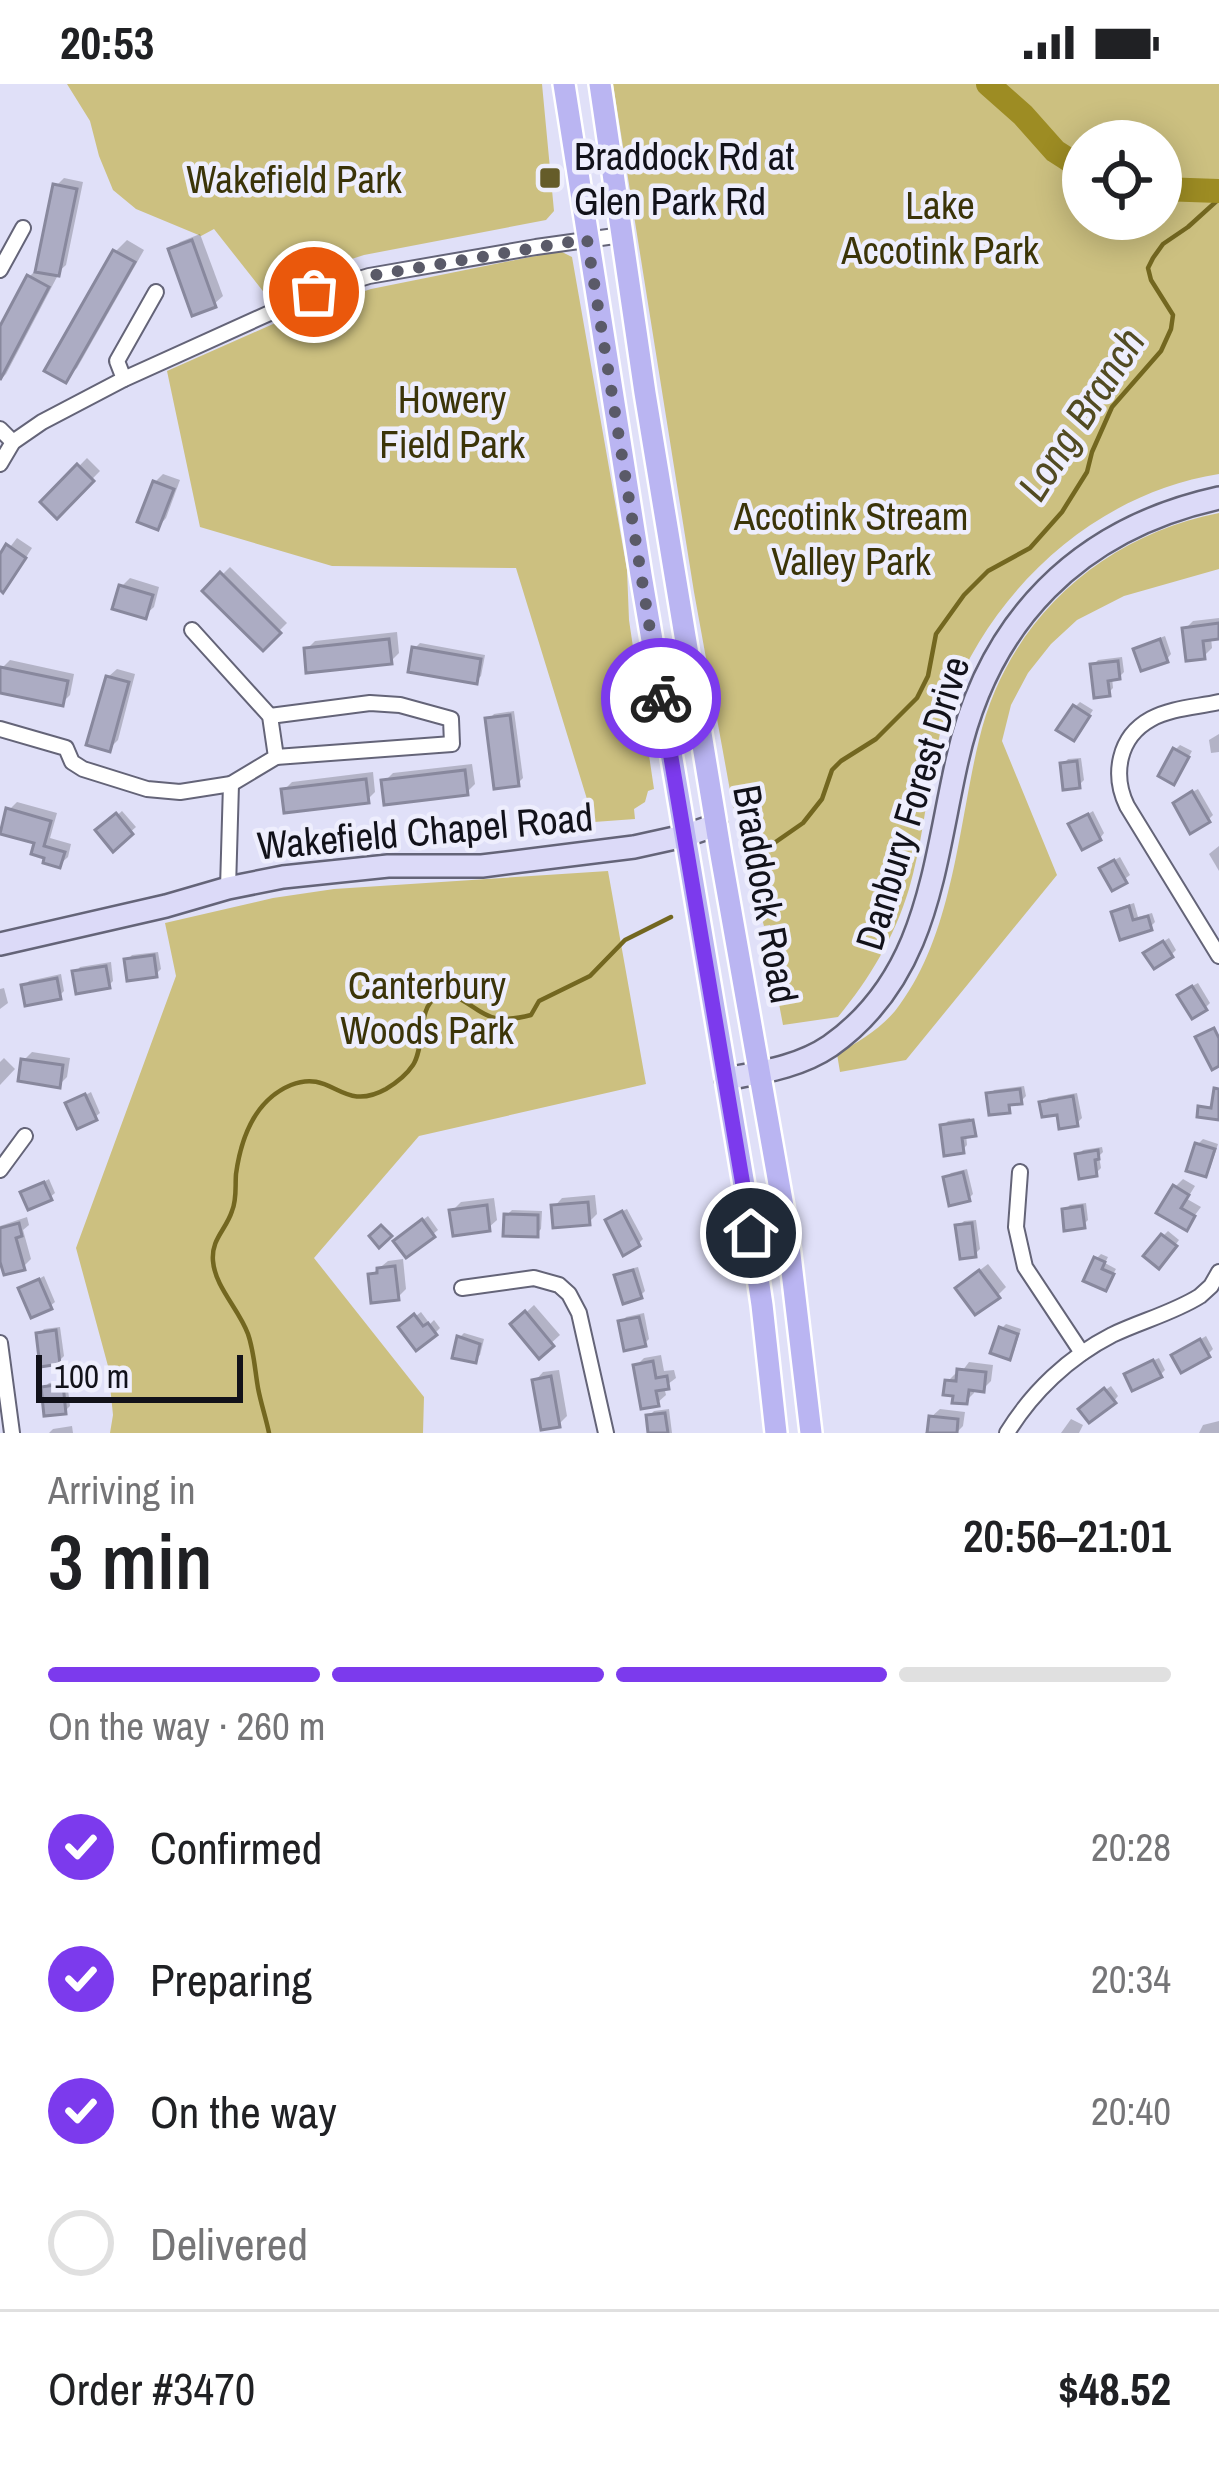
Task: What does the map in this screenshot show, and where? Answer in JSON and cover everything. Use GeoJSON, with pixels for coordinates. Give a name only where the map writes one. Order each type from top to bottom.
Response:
{"type":"FeatureCollection","features":[{"type":"Feature","properties":{"kind":"main road","name":"Braddock Road"},"geometry":{"type":"LineString","coordinates":[[564,84],[762,1305],[776,1433]]}},
{"type":"Feature","properties":{"kind":"main road","name":"Braddock Road"},"geometry":{"type":"LineString","coordinates":[[600,84],[645,393],[787,1229],[811,1433]]}},
{"type":"Feature","properties":{"kind":"street"},"geometry":{"type":"LineString","coordinates":[[0,270],[23,228]]}},
{"type":"Feature","properties":{"kind":"street"},"geometry":{"type":"LineString","coordinates":[[0,464],[13,442],[41,422],[314,292],[349,281],[622,235]]}},
{"type":"Feature","properties":{"kind":"street"},"geometry":{"type":"LineString","coordinates":[[124,379],[117,361],[156,292]]}},
{"type":"Feature","properties":{"kind":"street"},"geometry":{"type":"LineString","coordinates":[[0,429],[13,442]]}},
{"type":"Feature","properties":{"kind":"street","name":"Danbury Forest Drive"},"geometry":{"type":"LineString","coordinates":[[726,1078],[789,1066],[830,1046],[877,1002],[905,961],[927,902],[977,693],[1010,631],[1030,605],[1102,543],[1158,515],[1219,499]]}},
{"type":"Feature","properties":{"kind":"street"},"geometry":{"type":"LineString","coordinates":[[192,631],[270,716],[276,757]]}},
{"type":"Feature","properties":{"kind":"street"},"geometry":{"type":"LineString","coordinates":[[1219,702],[1164,714],[1138,728],[1122,753],[1118,782],[1127,806],[1219,956]]}},
{"type":"Feature","properties":{"kind":"street"},"geometry":{"type":"LineString","coordinates":[[0,729],[66,748],[72,762],[83,769],[148,789],[180,792],[231,784],[276,757],[452,744],[451,719],[400,704],[370,703],[270,716]]}},
{"type":"Feature","properties":{"kind":"street"},"geometry":{"type":"LineString","coordinates":[[228,888],[231,784]]}},
{"type":"Feature","properties":{"kind":"street","name":"Wakefield Chapel Road"},"geometry":{"type":"LineString","coordinates":[[0,944],[228,888],[342,869],[482,866],[634,847],[716,825]]}},
{"type":"Feature","properties":{"kind":"street"},"geometry":{"type":"LineString","coordinates":[[0,1170],[25,1136]]}},
{"type":"Feature","properties":{"kind":"street"},"geometry":{"type":"LineString","coordinates":[[1020,1172],[1016,1227],[1025,1268],[1082,1353]]}},
{"type":"Feature","properties":{"kind":"street"},"geometry":{"type":"LineString","coordinates":[[1007,1433],[1034,1396],[1082,1353],[1188,1304],[1219,1273]]}},
{"type":"Feature","properties":{"kind":"street"},"geometry":{"type":"LineString","coordinates":[[462,1288],[534,1278],[559,1285],[569,1294],[578,1313],[606,1433]]}},
{"type":"Feature","properties":{"kind":"street"},"geometry":{"type":"LineString","coordinates":[[0,1343],[12,1433]]}},
{"type":"Feature","properties":{"kind":"green space","name":"Wakefield Park"},"geometry":{"type":"Polygon","coordinates":[[[67,84],[542,84],[554,211],[546,220],[364,255],[266,295],[214,229],[201,236],[136,209],[113,190],[90,121],[67,84]]]}},
{"type":"Feature","properties":{"kind":"green space"},"geometry":{"type":"Polygon","coordinates":[[[613,84],[1219,84],[1219,474],[1132,501],[1092,524],[1022,584],[993,620],[950,701],[903,907],[880,957],[838,1017],[783,1025],[767,940],[773,938],[770,925],[764,926],[755,895],[760,876],[752,837],[733,807],[613,84]]]}},
{"type":"Feature","properties":{"kind":"green space","name":"Howery Field Park"},"geometry":{"type":"Polygon","coordinates":[[[560,251],[572,257],[627,570],[629,620],[654,789],[634,809],[635,819],[594,822],[516,568],[332,566],[200,527],[167,371],[300,312],[371,289],[560,251]]]}},
{"type":"Feature","properties":{"kind":"green space"},"geometry":{"type":"Polygon","coordinates":[[[1219,513],[1219,569],[1124,596],[1077,620],[1028,673],[1011,705],[1002,741],[1057,875],[906,1060],[840,1072],[837,1054],[895,1011],[930,950],[951,881],[979,740],[993,697],[1036,622],[1065,590],[1136,541],[1219,513]]]}},
{"type":"Feature","properties":{"kind":"green space","name":"Canterbury Woods Park"},"geometry":{"type":"Polygon","coordinates":[[[608,871],[646,1084],[419,1136],[314,1258],[424,1397],[423,1433],[110,1433],[108,1366],[76,1248],[176,976],[165,923],[334,889],[608,871]]]}},
{"type":"Feature","properties":{"kind":"building"},"geometry":{"type":"Polygon","coordinates":[[[53,184],[77,189],[59,276],[35,272],[53,184]]]}},
{"type":"Feature","properties":{"kind":"building"},"geometry":{"type":"Polygon","coordinates":[[[192,240],[216,307],[192,316],[168,249],[192,240]]]}},
{"type":"Feature","properties":{"kind":"building"},"geometry":{"type":"Polygon","coordinates":[[[113,250],[135,262],[66,383],[44,371],[113,250]]]}},
{"type":"Feature","properties":{"kind":"building"},"geometry":{"type":"Polygon","coordinates":[[[27,275],[49,287],[0,380],[0,326],[27,275]]]}},
{"type":"Feature","properties":{"kind":"building"},"geometry":{"type":"Polygon","coordinates":[[[77,464],[94,481],[57,519],[40,502],[77,464]]]}},
{"type":"Feature","properties":{"kind":"building"},"geometry":{"type":"Polygon","coordinates":[[[153,481],[174,489],[158,530],[137,522],[153,481]]]}},
{"type":"Feature","properties":{"kind":"building"},"geometry":{"type":"Polygon","coordinates":[[[6,544],[26,558],[3,593],[0,554],[6,544]]]}},
{"type":"Feature","properties":{"kind":"building"},"geometry":{"type":"Polygon","coordinates":[[[220,572],[281,633],[263,651],[202,591],[220,572]]]}},
{"type":"Feature","properties":{"kind":"building"},"geometry":{"type":"Polygon","coordinates":[[[119,585],[153,595],[146,619],[112,609],[119,585]]]}},
{"type":"Feature","properties":{"kind":"building"},"geometry":{"type":"Polygon","coordinates":[[[1219,623],[1219,639],[1203,641],[1205,659],[1186,661],[1182,628],[1219,623]]]}},
{"type":"Feature","properties":{"kind":"building"},"geometry":{"type":"Polygon","coordinates":[[[389,639],[392,664],[306,673],[304,648],[389,639]]]}},
{"type":"Feature","properties":{"kind":"building"},"geometry":{"type":"Polygon","coordinates":[[[1160,639],[1168,662],[1141,671],[1133,649],[1160,639]]]}},
{"type":"Feature","properties":{"kind":"building"},"geometry":{"type":"Polygon","coordinates":[[[412,647],[481,659],[477,684],[408,672],[412,647]]]}},
{"type":"Feature","properties":{"kind":"building"},"geometry":{"type":"Polygon","coordinates":[[[1118,661],[1120,679],[1108,681],[1110,696],[1094,698],[1090,664],[1118,661]]]}},
{"type":"Feature","properties":{"kind":"building"},"geometry":{"type":"Polygon","coordinates":[[[0,667],[68,681],[63,706],[0,693],[0,667]]]}},
{"type":"Feature","properties":{"kind":"building"},"geometry":{"type":"Polygon","coordinates":[[[106,676],[129,682],[110,752],[86,745],[106,676]]]}},
{"type":"Feature","properties":{"kind":"building"},"geometry":{"type":"Polygon","coordinates":[[[1073,705],[1090,716],[1074,741],[1056,730],[1073,705]]]}},
{"type":"Feature","properties":{"kind":"building"},"geometry":{"type":"Polygon","coordinates":[[[510,715],[519,786],[494,789],[485,718],[510,715]]]}},
{"type":"Feature","properties":{"kind":"building"},"geometry":{"type":"Polygon","coordinates":[[[1173,748],[1189,757],[1174,785],[1158,776],[1173,748]]]}},
{"type":"Feature","properties":{"kind":"building"},"geometry":{"type":"Polygon","coordinates":[[[1077,761],[1080,788],[1063,790],[1060,763],[1077,761]]]}},
{"type":"Feature","properties":{"kind":"building"},"geometry":{"type":"Polygon","coordinates":[[[465,770],[468,795],[384,805],[381,780],[465,770]]]}},
{"type":"Feature","properties":{"kind":"building"},"geometry":{"type":"Polygon","coordinates":[[[366,779],[369,803],[284,813],[281,789],[366,779]]]}},
{"type":"Feature","properties":{"kind":"building"},"geometry":{"type":"Polygon","coordinates":[[[1192,791],[1210,822],[1190,834],[1173,803],[1192,791]]]}},
{"type":"Feature","properties":{"kind":"building"},"geometry":{"type":"Polygon","coordinates":[[[6,808],[51,821],[44,846],[65,852],[60,868],[31,854],[34,843],[0,834],[6,808]]]}},
{"type":"Feature","properties":{"kind":"building"},"geometry":{"type":"Polygon","coordinates":[[[116,813],[133,834],[113,852],[95,830],[116,813]]]}},
{"type":"Feature","properties":{"kind":"building"},"geometry":{"type":"Polygon","coordinates":[[[1088,814],[1101,840],[1082,850],[1068,824],[1088,814]]]}},
{"type":"Feature","properties":{"kind":"building"},"geometry":{"type":"Polygon","coordinates":[[[1114,860],[1127,883],[1112,891],[1099,868],[1114,860]]]}},
{"type":"Feature","properties":{"kind":"building"},"geometry":{"type":"Polygon","coordinates":[[[1129,906],[1133,920],[1148,916],[1152,930],[1120,940],[1111,912],[1129,906]]]}},
{"type":"Feature","properties":{"kind":"building"},"geometry":{"type":"Polygon","coordinates":[[[1163,941],[1173,957],[1154,969],[1143,953],[1163,941]]]}},
{"type":"Feature","properties":{"kind":"building"},"geometry":{"type":"Polygon","coordinates":[[[154,955],[157,977],[127,981],[124,959],[154,955]]]}},
{"type":"Feature","properties":{"kind":"building"},"geometry":{"type":"Polygon","coordinates":[[[106,966],[110,988],[76,994],[72,971],[106,966]]]}},
{"type":"Feature","properties":{"kind":"building"},"geometry":{"type":"Polygon","coordinates":[[[57,978],[61,999],[25,1006],[21,985],[57,978]]]}},
{"type":"Feature","properties":{"kind":"building"},"geometry":{"type":"Polygon","coordinates":[[[1192,986],[1207,1010],[1192,1019],[1177,995],[1192,986]]]}},
{"type":"Feature","properties":{"kind":"building"},"geometry":{"type":"Polygon","coordinates":[[[1214,1028],[1219,1038],[1219,1066],[1212,1070],[1195,1037],[1214,1028]]]}},
{"type":"Feature","properties":{"kind":"building"},"geometry":{"type":"Polygon","coordinates":[[[21,1059],[63,1065],[60,1088],[18,1081],[21,1059]]]}},
{"type":"Feature","properties":{"kind":"building"},"geometry":{"type":"Polygon","coordinates":[[[1214,1088],[1219,1089],[1219,1120],[1197,1117],[1198,1106],[1211,1108],[1214,1088]]]}},
{"type":"Feature","properties":{"kind":"building"},"geometry":{"type":"Polygon","coordinates":[[[1020,1089],[1022,1104],[1009,1105],[1010,1113],[989,1115],[986,1093],[1020,1089]]]}},
{"type":"Feature","properties":{"kind":"building"},"geometry":{"type":"Polygon","coordinates":[[[85,1094],[97,1120],[77,1129],[65,1103],[85,1094]]]}},
{"type":"Feature","properties":{"kind":"building"},"geometry":{"type":"Polygon","coordinates":[[[1073,1096],[1078,1126],[1059,1129],[1057,1115],[1042,1117],[1039,1102],[1073,1096]]]}},
{"type":"Feature","properties":{"kind":"building"},"geometry":{"type":"Polygon","coordinates":[[[973,1120],[976,1136],[962,1138],[964,1153],[944,1156],[940,1125],[973,1120]]]}},
{"type":"Feature","properties":{"kind":"building"},"geometry":{"type":"Polygon","coordinates":[[[1195,1143],[1215,1149],[1206,1177],[1186,1171],[1195,1143]]]}},
{"type":"Feature","properties":{"kind":"building"},"geometry":{"type":"Polygon","coordinates":[[[1098,1150],[1097,1176],[1079,1179],[1075,1154],[1098,1150]]]}},
{"type":"Feature","properties":{"kind":"building"},"geometry":{"type":"Polygon","coordinates":[[[963,1172],[970,1201],[949,1206],[943,1177],[963,1172]]]}},
{"type":"Feature","properties":{"kind":"building"},"geometry":{"type":"Polygon","coordinates":[[[44,1182],[52,1200],[28,1210],[20,1192],[44,1182]]]}},
{"type":"Feature","properties":{"kind":"building"},"geometry":{"type":"Polygon","coordinates":[[[1173,1185],[1189,1195],[1181,1208],[1195,1216],[1187,1231],[1156,1213],[1173,1185]]]}},
{"type":"Feature","properties":{"kind":"building"},"geometry":{"type":"Polygon","coordinates":[[[588,1202],[590,1225],[553,1228],[551,1205],[588,1202]]]}},
{"type":"Feature","properties":{"kind":"building"},"geometry":{"type":"Polygon","coordinates":[[[487,1205],[490,1231],[453,1236],[449,1210],[487,1205]]]}},
{"type":"Feature","properties":{"kind":"building"},"geometry":{"type":"Polygon","coordinates":[[[1082,1206],[1085,1228],[1064,1231],[1062,1209],[1082,1206]]]}},
{"type":"Feature","properties":{"kind":"building"},"geometry":{"type":"Polygon","coordinates":[[[622,1211],[640,1246],[623,1256],[605,1220],[622,1211]]]}},
{"type":"Feature","properties":{"kind":"building"},"geometry":{"type":"Polygon","coordinates":[[[504,1214],[538,1215],[538,1237],[503,1236],[504,1214]]]}},
{"type":"Feature","properties":{"kind":"building"},"geometry":{"type":"Polygon","coordinates":[[[422,1219],[435,1237],[406,1258],[393,1241],[422,1219]]]}},
{"type":"Feature","properties":{"kind":"building"},"geometry":{"type":"Polygon","coordinates":[[[19,1223],[22,1236],[16,1238],[25,1270],[4,1275],[0,1228],[19,1223]]]}},
{"type":"Feature","properties":{"kind":"building"},"geometry":{"type":"Polygon","coordinates":[[[972,1223],[976,1257],[960,1259],[955,1225],[972,1223]]]}},
{"type":"Feature","properties":{"kind":"building"},"geometry":{"type":"Polygon","coordinates":[[[381,1225],[392,1236],[379,1248],[369,1236],[381,1225]]]}},
{"type":"Feature","properties":{"kind":"building"},"geometry":{"type":"Polygon","coordinates":[[[1161,1234],[1177,1246],[1159,1269],[1143,1256],[1161,1234]]]}},
{"type":"Feature","properties":{"kind":"building"},"geometry":{"type":"Polygon","coordinates":[[[1094,1257],[1105,1262],[1102,1269],[1114,1274],[1106,1291],[1083,1281],[1094,1257]]]}},
{"type":"Feature","properties":{"kind":"building"},"geometry":{"type":"Polygon","coordinates":[[[395,1266],[399,1300],[371,1303],[368,1274],[395,1266]]]}},
{"type":"Feature","properties":{"kind":"building"},"geometry":{"type":"Polygon","coordinates":[[[633,1270],[642,1298],[623,1304],[614,1275],[633,1270]]]}},
{"type":"Feature","properties":{"kind":"building"},"geometry":{"type":"Polygon","coordinates":[[[979,1270],[1000,1298],[975,1315],[955,1288],[979,1270]]]}},
{"type":"Feature","properties":{"kind":"building"},"geometry":{"type":"Polygon","coordinates":[[[39,1279],[52,1309],[31,1318],[18,1288],[39,1279]]]}},
{"type":"Feature","properties":{"kind":"building"},"geometry":{"type":"Polygon","coordinates":[[[525,1311],[554,1346],[539,1359],[510,1324],[525,1311]]]}},
{"type":"Feature","properties":{"kind":"building"},"geometry":{"type":"Polygon","coordinates":[[[414,1314],[437,1335],[416,1351],[398,1327],[414,1314]]]}},
{"type":"Feature","properties":{"kind":"building"},"geometry":{"type":"Polygon","coordinates":[[[639,1317],[646,1346],[624,1351],[618,1321],[639,1317]]]}},
{"type":"Feature","properties":{"kind":"building"},"geometry":{"type":"Polygon","coordinates":[[[999,1327],[1018,1334],[1010,1360],[990,1353],[999,1327]]]}},
{"type":"Feature","properties":{"kind":"building"},"geometry":{"type":"Polygon","coordinates":[[[56,1330],[60,1364],[40,1367],[36,1333],[56,1330]]]}},
{"type":"Feature","properties":{"kind":"building"},"geometry":{"type":"Polygon","coordinates":[[[457,1336],[480,1344],[476,1363],[452,1358],[457,1336]]]}},
{"type":"Feature","properties":{"kind":"building"},"geometry":{"type":"Polygon","coordinates":[[[1200,1339],[1210,1357],[1181,1373],[1171,1355],[1200,1339]]]}},
{"type":"Feature","properties":{"kind":"building"},"geometry":{"type":"Polygon","coordinates":[[[1153,1360],[1162,1377],[1132,1391],[1124,1374],[1153,1360]]]}},
{"type":"Feature","properties":{"kind":"building"},"geometry":{"type":"Polygon","coordinates":[[[653,1361],[656,1378],[667,1376],[669,1389],[656,1391],[659,1406],[641,1409],[633,1365],[653,1361]]]}},
{"type":"Feature","properties":{"kind":"building"},"geometry":{"type":"Polygon","coordinates":[[[957,1369],[986,1372],[984,1392],[969,1390],[967,1404],[952,1403],[953,1396],[943,1395],[945,1380],[956,1381],[957,1369]]]}},
{"type":"Feature","properties":{"kind":"building"},"geometry":{"type":"Polygon","coordinates":[[[551,1376],[560,1427],[541,1430],[532,1380],[551,1376]]]}},
{"type":"Feature","properties":{"kind":"building"},"geometry":{"type":"Polygon","coordinates":[[[63,1384],[66,1414],[44,1416],[41,1387],[63,1384]]]}},
{"type":"Feature","properties":{"kind":"building"},"geometry":{"type":"Polygon","coordinates":[[[1104,1388],[1116,1403],[1089,1423],[1078,1409],[1104,1388]]]}},
{"type":"Feature","properties":{"kind":"building"},"geometry":{"type":"Polygon","coordinates":[[[665,1413],[668,1433],[648,1433],[646,1415],[665,1413]]]}},
{"type":"Feature","properties":{"kind":"building"},"geometry":{"type":"Polygon","coordinates":[[[929,1416],[958,1419],[957,1433],[927,1433],[929,1416]]]}},
{"type":"Feature","properties":{"kind":"waterway"},"geometry":{"type":"LineString","coordinates":[[988,84],[1062,156]]}},
{"type":"Feature","properties":{"kind":"waterway"},"geometry":{"type":"LineString","coordinates":[[1182,190],[1219,191]]}},
{"type":"Feature","properties":{"kind":"waterway","name":"Long Branch"},"geometry":{"type":"LineString","coordinates":[[747,862],[803,823],[822,799],[832,770],[876,739],[917,698],[928,676],[936,634],[964,595],[988,571],[1030,548],[1062,512],[1087,472],[1112,407],[1161,351],[1171,329],[1173,315],[1151,280],[1148,268],[1153,258],[1163,244],[1219,199]]}},
{"type":"Feature","properties":{"kind":"waterway","name":"Long Branch"},"geometry":{"type":"LineString","coordinates":[[269,1433],[248,1334],[218,1280],[213,1261],[234,1206],[242,1147],[259,1110],[279,1092],[305,1081],[358,1097],[386,1089],[413,1065],[427,1009],[436,998],[452,996],[495,1018],[531,1015],[539,1001],[590,976],[625,940],[671,917]]}},
{"type":"Feature","properties":{"kind":"way so far"},"geometry":{"type":"LineString","coordinates":[[314,292],[369,276],[587,239],[661,698]]}},
{"type":"Feature","properties":{"kind":"place","name":"Braddock Rd at Glen Park Rd"},"geometry":{"type":"Point","coordinates":[550,178]}},
{"type":"Feature","properties":{"kind":"route"},"geometry":{"type":"LineString","coordinates":[[661,698],[751,1233]]}},
{"type":"Feature","properties":{"kind":"park label","name":"Lake Accotink Park"},"geometry":{"type":"Point","coordinates":[940,228]}},
{"type":"Feature","properties":{"kind":"park label","name":"Accotink Stream Valley Park"},"geometry":{"type":"Point","coordinates":[851,538]}}]}
